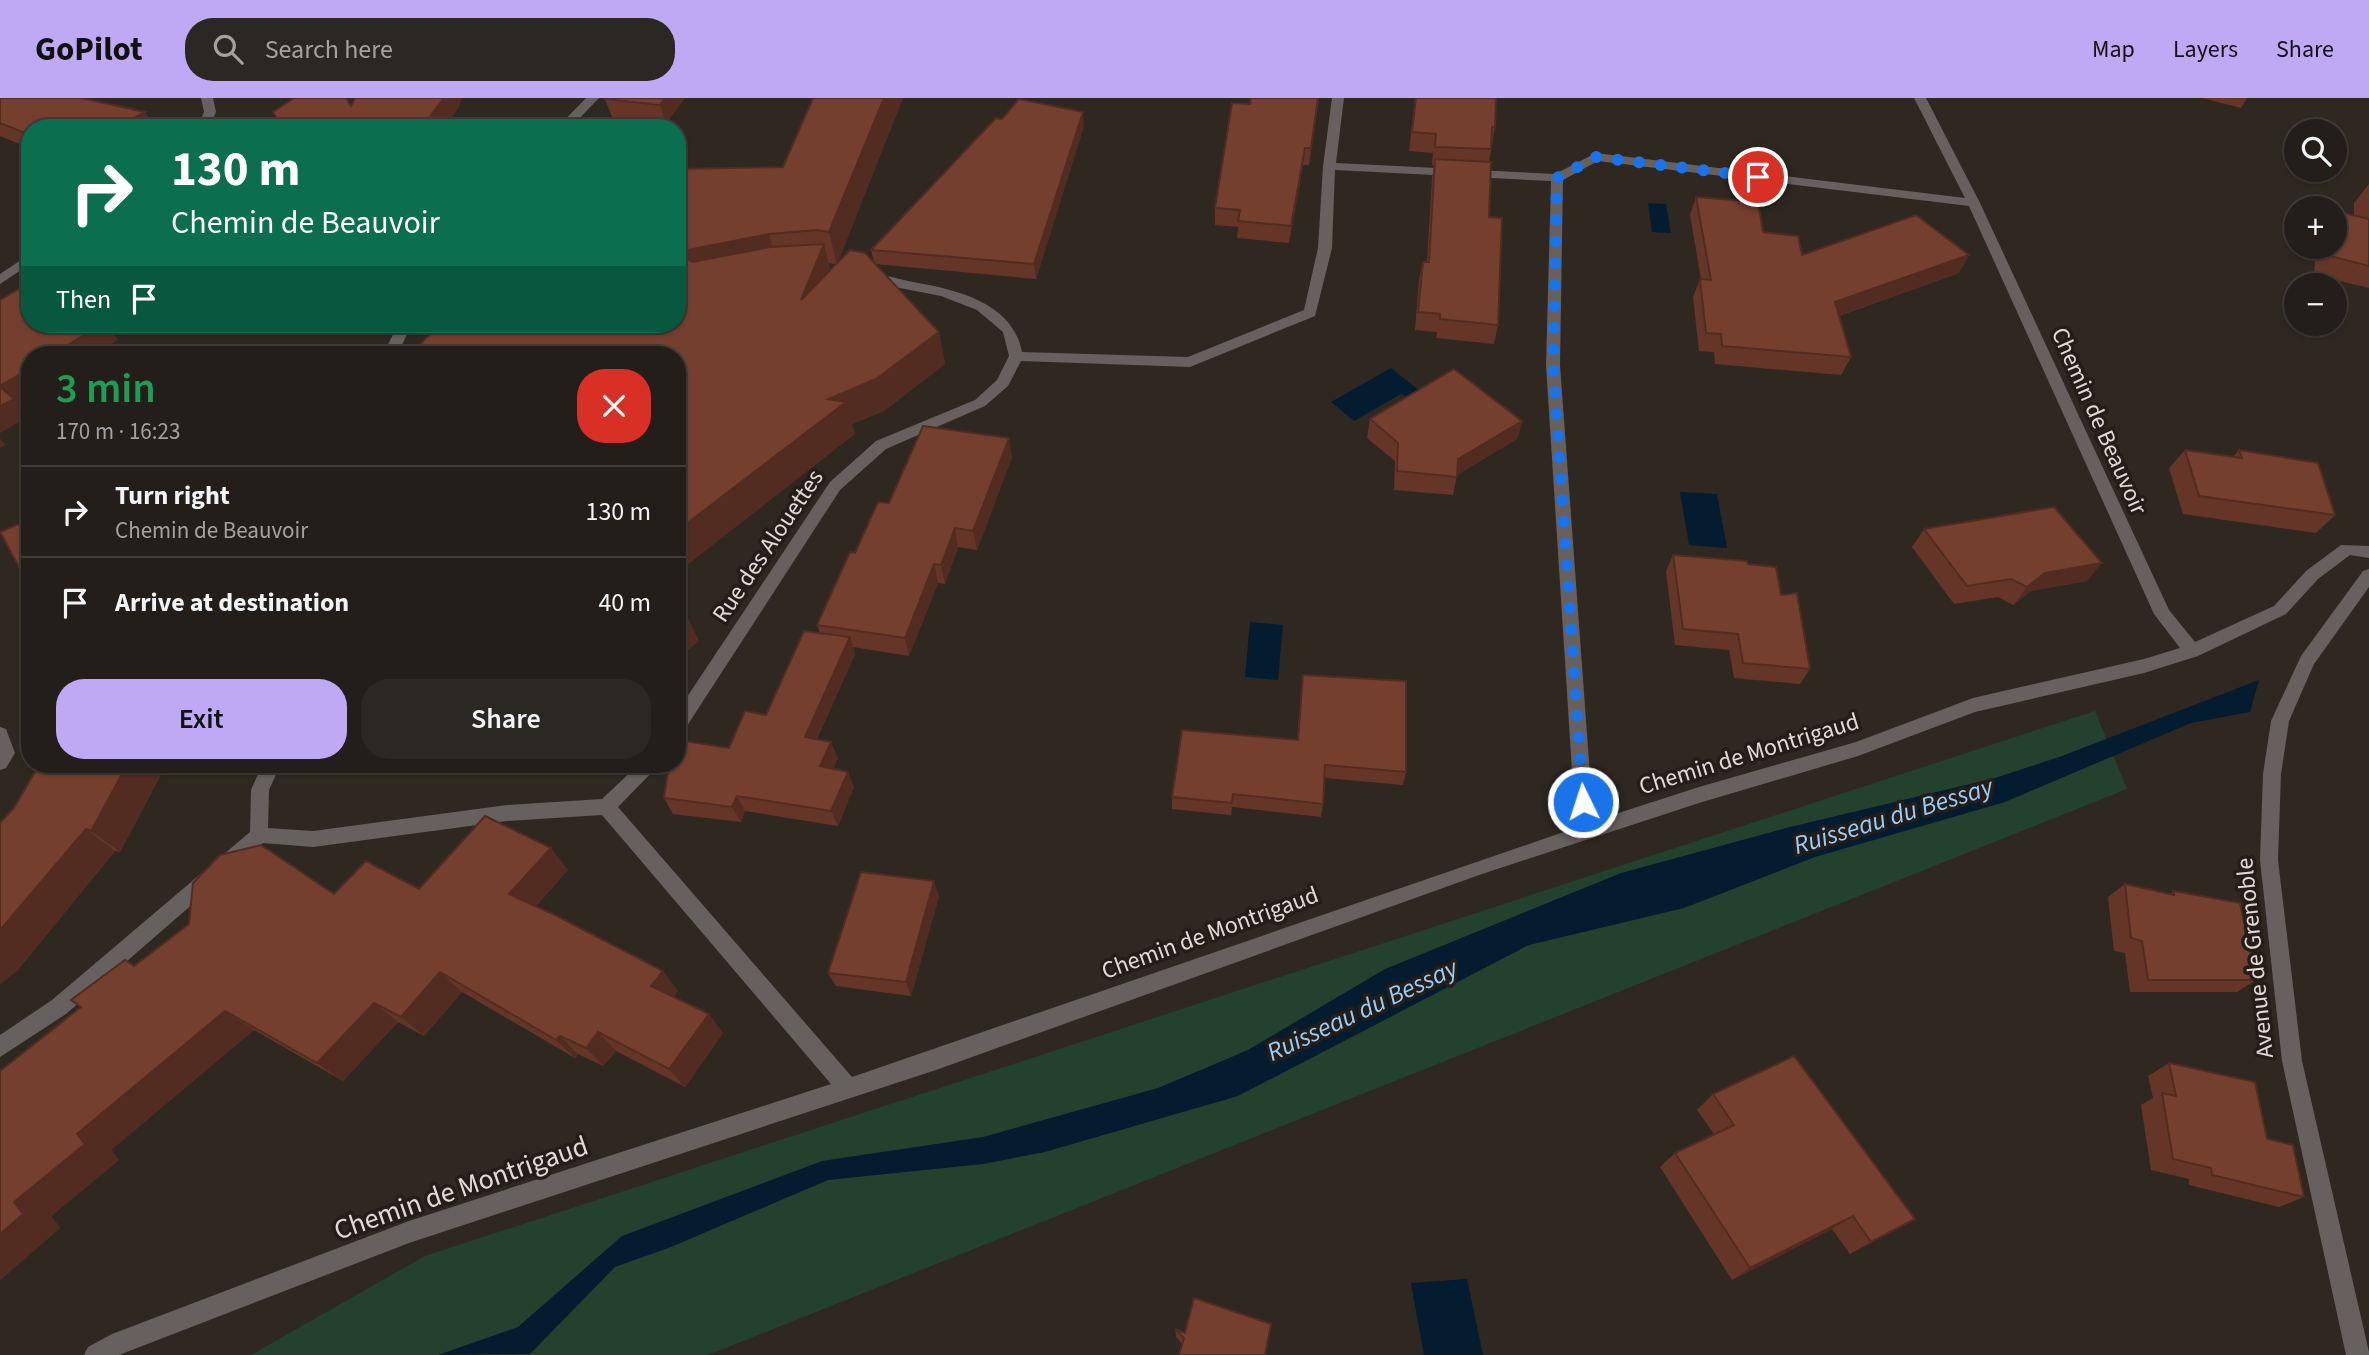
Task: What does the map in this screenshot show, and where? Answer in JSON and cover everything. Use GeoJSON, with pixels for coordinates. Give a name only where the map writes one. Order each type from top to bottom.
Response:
{"type":"FeatureCollection","features":[{"type":"Feature","properties":{"kind":"street"},"geometry":{"type":"LineString","coordinates":[[207,98],[210,112],[207,119]]}},
{"type":"Feature","properties":{"kind":"street"},"geometry":{"type":"LineString","coordinates":[[572,119],[593,98]]}},
{"type":"Feature","properties":{"kind":"street"},"geometry":{"type":"LineString","coordinates":[[852,274],[941,292],[976,304],[1009,331],[1016,356],[1190,362],[1310,313],[1325,248],[1329,166],[1338,98]]}},
{"type":"Feature","properties":{"kind":"street","name":"Chemin de Beauvoir"},"geometry":{"type":"LineString","coordinates":[[1920,98],[1974,203],[2162,614],[2192,651]]}},
{"type":"Feature","properties":{"kind":"street"},"geometry":{"type":"LineString","coordinates":[[1329,166],[1557,178],[1596,157],[1974,203]]}},
{"type":"Feature","properties":{"kind":"street"},"geometry":{"type":"LineString","coordinates":[[1557,178],[1553,365],[1583,802],[1596,830]]}},
{"type":"Feature","properties":{"kind":"street"},"geometry":{"type":"LineString","coordinates":[[0,280],[21,265]]}},
{"type":"Feature","properties":{"kind":"street","name":"Rue des Alouettes"},"geometry":{"type":"LineString","coordinates":[[686,713],[835,486],[881,445],[980,403],[1003,383],[1016,356]]}},
{"type":"Feature","properties":{"kind":"street","name":"Chemin de Montrigaud"},"geometry":{"type":"LineString","coordinates":[[96,1355],[112,1346],[409,1232],[849,1089],[1332,917],[1699,795],[1858,749],[1973,705],[2144,666],[2192,651],[2280,610],[2312,575],[2347,549],[2369,552]]}},
{"type":"Feature","properties":{"kind":"street","name":"Avenue de Grenoble"},"geometry":{"type":"LineString","coordinates":[[2358,1355],[2292,1061],[2269,860],[2272,774],[2280,721],[2307,661],[2369,575]]}},
{"type":"Feature","properties":{"kind":"street"},"geometry":{"type":"LineString","coordinates":[[0,734],[6,753],[0,763]]}},
{"type":"Feature","properties":{"kind":"street"},"geometry":{"type":"LineString","coordinates":[[259,835],[260,790],[267,773]]}},
{"type":"Feature","properties":{"kind":"street"},"geometry":{"type":"LineString","coordinates":[[0,1047],[59,1007],[259,835],[313,839],[507,813],[606,807],[642,773]]}},
{"type":"Feature","properties":{"kind":"street"},"geometry":{"type":"LineString","coordinates":[[606,807],[849,1089]]}},
{"type":"Feature","properties":{"kind":"green space"},"geometry":{"type":"Polygon","coordinates":[[[2095,711],[2127,789],[708,1355],[251,1355],[425,1256],[2095,711]]]}},
{"type":"Feature","properties":{"kind":"water"},"geometry":{"type":"Polygon","coordinates":[[[1648,203],[1666,204],[1671,233],[1652,232],[1648,203]]]}},
{"type":"Feature","properties":{"kind":"water"},"geometry":{"type":"Polygon","coordinates":[[[1391,368],[1420,391],[1408,398],[1401,394],[1354,421],[1331,402],[1391,368]]]}},
{"type":"Feature","properties":{"kind":"water"},"geometry":{"type":"Polygon","coordinates":[[[1680,492],[1717,494],[1727,548],[1689,545],[1680,492]]]}},
{"type":"Feature","properties":{"kind":"water"},"geometry":{"type":"Polygon","coordinates":[[[1250,622],[1283,625],[1278,680],[1245,677],[1250,622]]]}},
{"type":"Feature","properties":{"kind":"water","name":"Ruisseau du Bessay"},"geometry":{"type":"Polygon","coordinates":[[[2259,680],[2250,712],[2191,723],[2005,802],[1815,857],[1684,908],[1529,945],[1238,1096],[1045,1152],[983,1164],[828,1180],[671,1247],[615,1267],[530,1354],[438,1355],[518,1327],[622,1236],[822,1161],[983,1137],[1158,1088],[1248,1050],[1385,969],[1621,873],[1786,828],[1995,778],[2062,756],[2259,680]]]}},
{"type":"Feature","properties":{"kind":"water"},"geometry":{"type":"Polygon","coordinates":[[[1467,1279],[1483,1355],[1424,1355],[1411,1283],[1467,1279]]]}},
{"type":"Feature","properties":{"kind":"building"},"geometry":{"type":"Polygon","coordinates":[[[0,98],[81,98],[145,112],[132,119],[21,119],[21,131],[0,123],[0,98]]]}},
{"type":"Feature","properties":{"kind":"building"},"geometry":{"type":"Polygon","coordinates":[[[294,98],[346,98],[351,106],[355,98],[444,98],[428,119],[277,119],[273,112],[294,98]]]}},
{"type":"Feature","properties":{"kind":"building"},"geometry":{"type":"Polygon","coordinates":[[[606,98],[665,98],[660,105],[606,98]]]}},
{"type":"Feature","properties":{"kind":"building"},"geometry":{"type":"Polygon","coordinates":[[[813,98],[884,98],[829,232],[817,230],[769,234],[687,250],[686,254],[686,169],[783,167],[813,98]]]}},
{"type":"Feature","properties":{"kind":"building"},"geometry":{"type":"Polygon","coordinates":[[[1251,98],[1318,98],[1311,148],[1305,148],[1291,226],[1238,221],[1240,210],[1215,208],[1232,103],[1250,104],[1251,98]]]}},
{"type":"Feature","properties":{"kind":"building"},"geometry":{"type":"Polygon","coordinates":[[[1416,98],[1496,98],[1491,149],[1435,147],[1436,134],[1412,132],[1416,98]]]}},
{"type":"Feature","properties":{"kind":"building"},"geometry":{"type":"Polygon","coordinates":[[[1019,99],[1083,112],[1034,264],[871,250],[996,118],[1002,119],[1019,99]]]}},
{"type":"Feature","properties":{"kind":"building"},"geometry":{"type":"Polygon","coordinates":[[[1435,159],[1491,162],[1489,217],[1502,218],[1498,325],[1440,319],[1440,314],[1418,312],[1423,262],[1429,262],[1435,159]]]}},
{"type":"Feature","properties":{"kind":"building"},"geometry":{"type":"Polygon","coordinates":[[[1696,197],[1758,202],[1763,232],[1798,236],[1802,255],[1916,215],[1969,255],[1835,302],[1851,357],[1722,346],[1721,334],[1706,333],[1700,279],[1711,280],[1696,197]]]}},
{"type":"Feature","properties":{"kind":"building"},"geometry":{"type":"Polygon","coordinates":[[[2347,214],[2369,219],[2369,266],[2342,259],[2347,259],[2347,214]]]}},
{"type":"Feature","properties":{"kind":"building"},"geometry":{"type":"Polygon","coordinates":[[[824,244],[801,300],[850,250],[865,253],[939,332],[876,379],[828,399],[846,402],[686,524],[686,346],[419,346],[431,333],[686,333],[686,258],[693,262],[770,247],[824,244]]]}},
{"type":"Feature","properties":{"kind":"building"},"geometry":{"type":"Polygon","coordinates":[[[21,288],[21,333],[87,333],[66,346],[21,346],[21,373],[0,386],[0,300],[21,288]]]}},
{"type":"Feature","properties":{"kind":"building"},"geometry":{"type":"Polygon","coordinates":[[[1454,369],[1522,421],[1458,459],[1457,477],[1397,471],[1398,443],[1370,419],[1454,369]]]}},
{"type":"Feature","properties":{"kind":"building"},"geometry":{"type":"Polygon","coordinates":[[[0,387],[14,399],[0,406],[0,387]]]}},
{"type":"Feature","properties":{"kind":"building"},"geometry":{"type":"Polygon","coordinates":[[[923,426],[1009,438],[973,531],[955,528],[941,565],[934,564],[905,638],[817,625],[850,552],[855,553],[878,502],[889,503],[923,426]]]}},
{"type":"Feature","properties":{"kind":"building"},"geometry":{"type":"Polygon","coordinates":[[[2185,450],[2242,458],[2239,450],[2318,463],[2335,515],[2199,496],[2185,450]]]}},
{"type":"Feature","properties":{"kind":"building"},"geometry":{"type":"Polygon","coordinates":[[[2054,507],[2102,563],[2045,573],[2027,587],[2011,579],[1967,586],[1924,529],[2054,507]]]}},
{"type":"Feature","properties":{"kind":"building"},"geometry":{"type":"Polygon","coordinates":[[[21,523],[21,570],[0,532],[21,523]]]}},
{"type":"Feature","properties":{"kind":"building"},"geometry":{"type":"Polygon","coordinates":[[[1673,555],[1747,561],[1748,564],[1776,567],[1781,595],[1797,593],[1810,669],[1743,663],[1738,634],[1683,629],[1673,555]]]}},
{"type":"Feature","properties":{"kind":"building"},"geometry":{"type":"Polygon","coordinates":[[[804,631],[850,637],[805,737],[831,742],[820,766],[848,772],[831,811],[737,796],[732,807],[664,798],[668,773],[686,773],[686,741],[729,748],[745,711],[766,715],[804,631]]]}},
{"type":"Feature","properties":{"kind":"building"},"geometry":{"type":"Polygon","coordinates":[[[1303,675],[1406,681],[1406,772],[1325,765],[1323,804],[1233,794],[1232,803],[1172,797],[1182,730],[1298,740],[1303,675]]]}},
{"type":"Feature","properties":{"kind":"building"},"geometry":{"type":"Polygon","coordinates":[[[34,773],[123,773],[91,831],[86,829],[0,930],[0,823],[14,808],[34,773]]]}},
{"type":"Feature","properties":{"kind":"building"},"geometry":{"type":"Polygon","coordinates":[[[485,816],[551,848],[509,894],[663,971],[651,986],[709,1014],[669,1069],[598,1032],[586,1048],[560,1036],[556,1040],[440,972],[401,1017],[374,1003],[317,1063],[225,1011],[77,1134],[85,1144],[14,1202],[23,1214],[0,1234],[0,1071],[81,1007],[71,1000],[125,960],[134,966],[189,924],[193,883],[220,855],[261,845],[334,894],[366,861],[419,889],[485,816]]]}},
{"type":"Feature","properties":{"kind":"building"},"geometry":{"type":"Polygon","coordinates":[[[861,872],[934,881],[906,982],[828,973],[861,872]]]}},
{"type":"Feature","properties":{"kind":"building"},"geometry":{"type":"Polygon","coordinates":[[[2125,884],[2174,895],[2174,891],[2240,903],[2256,980],[2148,980],[2142,941],[2131,938],[2125,884]]]}},
{"type":"Feature","properties":{"kind":"building"},"geometry":{"type":"Polygon","coordinates":[[[1794,1056],[1915,1219],[1871,1242],[1853,1216],[1750,1268],[1675,1153],[1734,1125],[1713,1094],[1794,1056]]]}},
{"type":"Feature","properties":{"kind":"building"},"geometry":{"type":"Polygon","coordinates":[[[2169,1063],[2255,1082],[2267,1139],[2293,1145],[2304,1197],[2212,1175],[2211,1168],[2173,1159],[2162,1093],[2176,1096],[2169,1063]]]}},
{"type":"Feature","properties":{"kind":"building"},"geometry":{"type":"Polygon","coordinates":[[[1194,1298],[1271,1324],[1265,1355],[1179,1355],[1184,1338],[1175,1329],[1185,1333],[1194,1298]]]}},
{"type":"Feature","properties":{"kind":"route"},"geometry":{"type":"LineString","coordinates":[[1583,802],[1553,365],[1557,178],[1596,157],[1758,177]]}}]}
